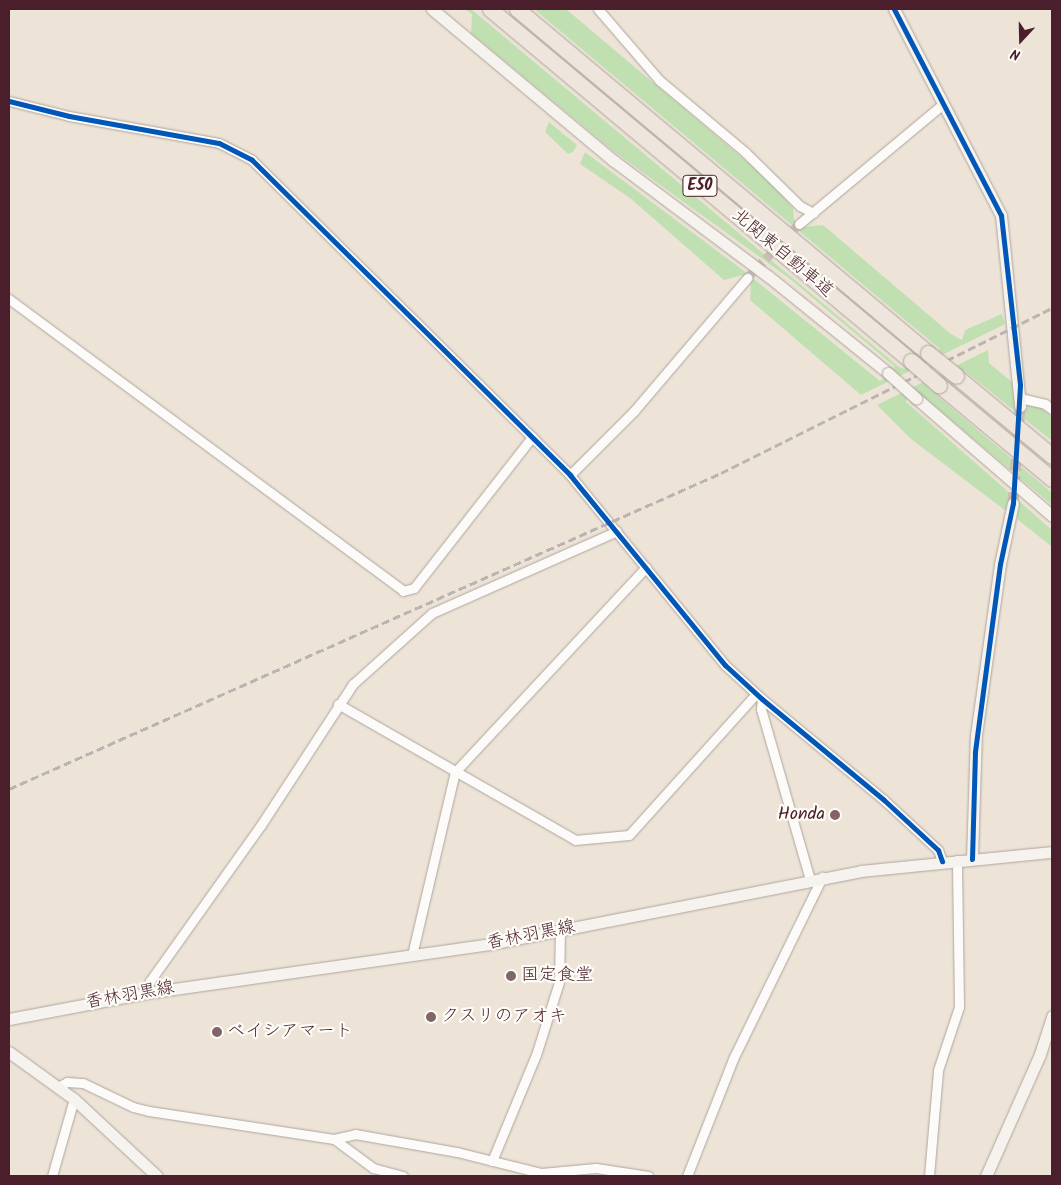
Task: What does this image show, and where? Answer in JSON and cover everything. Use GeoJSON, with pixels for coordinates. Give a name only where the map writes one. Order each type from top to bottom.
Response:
{"type":"FeatureCollection","features":[{"type":"Feature","properties":{"kind":"highway","name":"北関東自動車道"},"geometry":{"type":"LineString","coordinates":[[490,9],[1052,479]]}},
{"type":"Feature","properties":{"kind":"highway","name":"北関東自動車道"},"geometry":{"type":"LineString","coordinates":[[517,9],[1052,456]]}},
{"type":"Feature","properties":{"kind":"street"},"geometry":{"type":"LineString","coordinates":[[432,9],[614,161],[768,276],[888,374],[1052,516]]}},
{"type":"Feature","properties":{"kind":"street"},"geometry":{"type":"LineString","coordinates":[[598,9],[645,66],[758,163],[800,206],[812,213]]}},
{"type":"Feature","properties":{"kind":"street"},"geometry":{"type":"LineString","coordinates":[[894,9],[1001,215],[1020,402],[1045,404],[1052,409]]}},
{"type":"Feature","properties":{"kind":"street"},"geometry":{"type":"LineString","coordinates":[[9,101],[69,116],[219,143],[246,156],[570,475],[711,650],[759,697],[884,800],[938,850],[942,861]]}},
{"type":"Feature","properties":{"kind":"street"},"geometry":{"type":"LineString","coordinates":[[799,224],[943,104]]}},
{"type":"Feature","properties":{"kind":"street"},"geometry":{"type":"LineString","coordinates":[[570,475],[634,411],[747,278]]}},
{"type":"Feature","properties":{"kind":"street"},"geometry":{"type":"LineString","coordinates":[[9,299],[403,591],[414,588],[532,436]]}},
{"type":"Feature","properties":{"kind":"street"},"geometry":{"type":"LineString","coordinates":[[972,860],[974,752],[1000,564],[1012,503]]}},
{"type":"Feature","properties":{"kind":"street"},"geometry":{"type":"LineString","coordinates":[[146,992],[150,981],[261,825],[338,704],[353,684],[432,613],[617,531]]}},
{"type":"Feature","properties":{"kind":"street"},"geometry":{"type":"LineString","coordinates":[[412,955],[455,772],[646,567]]}},
{"type":"Feature","properties":{"kind":"street"},"geometry":{"type":"LineString","coordinates":[[338,704],[575,840],[629,835],[759,697]]}},
{"type":"Feature","properties":{"kind":"street"},"geometry":{"type":"LineString","coordinates":[[759,697],[810,880]]}},
{"type":"Feature","properties":{"kind":"street","name":"香林羽黒線"},"geometry":{"type":"LineString","coordinates":[[9,1019],[146,992],[412,955],[560,931],[822,877],[942,861],[1052,852]]}},
{"type":"Feature","properties":{"kind":"street"},"geometry":{"type":"LineString","coordinates":[[929,1176],[938,1070],[959,1007],[957,860]]}},
{"type":"Feature","properties":{"kind":"street"},"geometry":{"type":"LineString","coordinates":[[687,1176],[733,1059],[822,877]]}},
{"type":"Feature","properties":{"kind":"street"},"geometry":{"type":"LineString","coordinates":[[492,1161],[536,1055],[558,982],[560,931]]}},
{"type":"Feature","properties":{"kind":"street"},"geometry":{"type":"LineString","coordinates":[[986,1176],[1040,1054],[1052,1016]]}},
{"type":"Feature","properties":{"kind":"street"},"geometry":{"type":"LineString","coordinates":[[9,1052],[74,1099],[157,1176]]}},
{"type":"Feature","properties":{"kind":"street"},"geometry":{"type":"LineString","coordinates":[[58,1087],[68,1082],[83,1083],[140,1110],[334,1139],[355,1134],[492,1161],[541,1173],[596,1168],[648,1176]]}},
{"type":"Feature","properties":{"kind":"street"},"geometry":{"type":"LineString","coordinates":[[52,1176],[74,1099]]}},
{"type":"Feature","properties":{"kind":"street"},"geometry":{"type":"LineString","coordinates":[[334,1139],[382,1174],[403,1176]]}},
{"type":"Feature","properties":{"kind":"green space"},"geometry":{"type":"Polygon","coordinates":[[[465,9],[471,9],[898,366],[904,369],[940,349],[534,9],[566,9],[766,178],[793,208],[794,220],[803,227],[823,225],[951,334],[962,340],[965,330],[1002,314],[1005,324],[861,395],[750,300],[751,282],[742,275],[724,280],[630,198],[580,164],[585,152],[744,271],[880,381],[895,373],[894,366],[790,279],[612,150],[471,33],[472,14],[465,9]]]}},
{"type":"Feature","properties":{"kind":"green space"},"geometry":{"type":"Polygon","coordinates":[[[549,122],[577,145],[573,152],[568,154],[545,132],[549,122]]]}},
{"type":"Feature","properties":{"kind":"green space"},"geometry":{"type":"Polygon","coordinates":[[[988,350],[989,363],[1013,383],[1015,404],[1027,409],[1028,405],[1041,408],[1052,417],[1052,441],[964,370],[928,388],[1052,493],[1052,505],[919,393],[905,401],[1052,530],[1052,547],[1017,519],[1019,506],[1007,501],[1006,511],[911,439],[877,405],[988,350]]]}},
{"type":"Feature","properties":{"kind":"tunnel"},"geometry":{"type":"LineString","coordinates":[[747,278],[799,224]]}},
{"type":"Feature","properties":{"kind":"tunnel"},"geometry":{"type":"LineString","coordinates":[[1013,503],[1020,406]]}},
{"type":"Feature","properties":{"kind":"railway"},"geometry":{"type":"LineString","coordinates":[[9,789],[721,473],[1052,308]]}},
{"type":"Feature","properties":{"kind":"cycle path"},"geometry":{"type":"LineString","coordinates":[[894,9],[1001,215],[1020,385],[1013,503],[1000,564],[975,752],[972,859]]}},
{"type":"Feature","properties":{"kind":"cycle path"},"geometry":{"type":"LineString","coordinates":[[9,101],[69,116],[219,143],[252,160],[570,475],[725,665],[762,699],[884,800],[938,850],[942,861]]}},
{"type":"Feature","properties":{"kind":"place","name":"Honda"},"geometry":{"type":"Point","coordinates":[835,815]}},
{"type":"Feature","properties":{"kind":"place","name":"国定食堂"},"geometry":{"type":"Point","coordinates":[511,976]}},
{"type":"Feature","properties":{"kind":"place","name":"クスリのアオキ"},"geometry":{"type":"Point","coordinates":[431,1017]}},
{"type":"Feature","properties":{"kind":"place","name":"ベイシアマート"},"geometry":{"type":"Point","coordinates":[217,1032]}}]}
